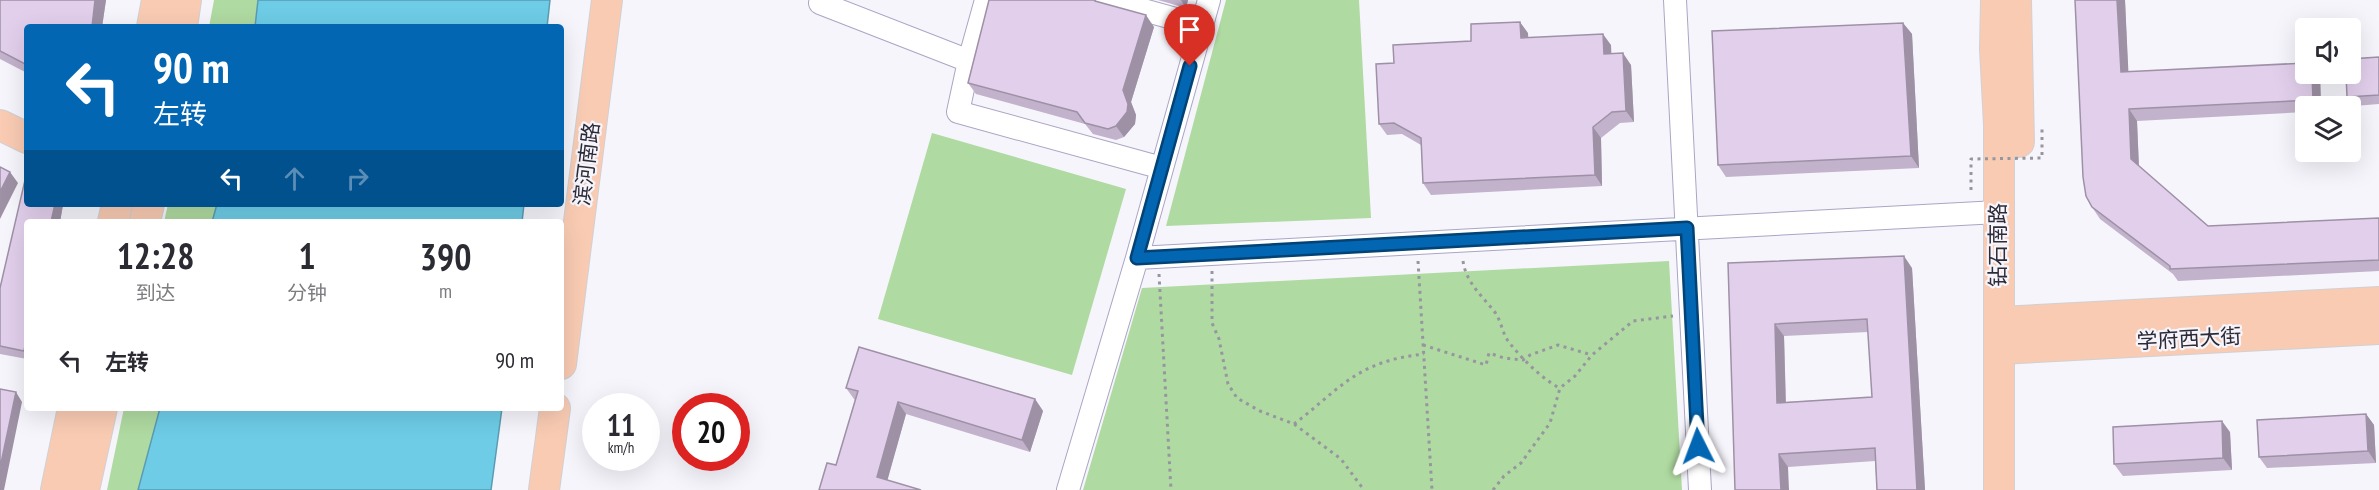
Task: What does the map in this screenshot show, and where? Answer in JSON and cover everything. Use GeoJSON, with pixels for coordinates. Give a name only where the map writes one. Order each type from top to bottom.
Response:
{"type":"FeatureCollection","features":[{"type":"Feature","properties":{"kind":"main road"},"geometry":{"type":"LineString","coordinates":[[153,24],[157,0]]}},
{"type":"Feature","properties":{"kind":"main road"},"geometry":{"type":"LineString","coordinates":[[182,24],[186,0]]}},
{"type":"Feature","properties":{"kind":"main road","name":"滨河南路"},"geometry":{"type":"LineString","coordinates":[[564,180],[586,0]]}},
{"type":"Feature","properties":{"kind":"main road","name":"滨河南路"},"geometry":{"type":"LineString","coordinates":[[564,341],[608,0]]}},
{"type":"Feature","properties":{"kind":"main road","name":"钻石南路"},"geometry":{"type":"LineString","coordinates":[[1996,0],[1995,49],[1999,125],[1998,212],[2019,490]]}},
{"type":"Feature","properties":{"kind":"main road","name":"钻石南路"},"geometry":{"type":"LineString","coordinates":[[1999,490],[2019,101],[2016,0]]}},
{"type":"Feature","properties":{"kind":"main road"},"geometry":{"type":"LineString","coordinates":[[0,105],[24,117]]}},
{"type":"Feature","properties":{"kind":"main road"},"geometry":{"type":"LineString","coordinates":[[0,125],[24,137]]}},
{"type":"Feature","properties":{"kind":"main road","name":"学府西大街"},"geometry":{"type":"LineString","coordinates":[[2008,335],[2379,302]]}},
{"type":"Feature","properties":{"kind":"main road","name":"学府西大街"},"geometry":{"type":"LineString","coordinates":[[2008,335],[2379,329]]}},
{"type":"Feature","properties":{"kind":"main road"},"geometry":{"type":"LineString","coordinates":[[56,490],[72,411]]}},
{"type":"Feature","properties":{"kind":"main road"},"geometry":{"type":"LineString","coordinates":[[84,490],[101,411]]}},
{"type":"Feature","properties":{"kind":"main road"},"geometry":{"type":"LineString","coordinates":[[524,490],[534,411]]}},
{"type":"Feature","properties":{"kind":"main road"},"geometry":{"type":"LineString","coordinates":[[544,490],[555,411]]}},
{"type":"Feature","properties":{"kind":"lane"},"geometry":{"type":"LineString","coordinates":[[986,0],[958,112],[1162,168]]}},
{"type":"Feature","properties":{"kind":"lane"},"geometry":{"type":"LineString","coordinates":[[1107,0],[1201,26]]}},
{"type":"Feature","properties":{"kind":"lane"},"geometry":{"type":"LineString","coordinates":[[1068,490],[1148,258],[1162,168],[1209,0]]}},
{"type":"Feature","properties":{"kind":"lane"},"geometry":{"type":"LineString","coordinates":[[1675,0],[1700,490]]}},
{"type":"Feature","properties":{"kind":"lane"},"geometry":{"type":"LineString","coordinates":[[820,3],[969,61]]}},
{"type":"Feature","properties":{"kind":"lane"},"geometry":{"type":"LineString","coordinates":[[1148,258],[1998,212]]}},
{"type":"Feature","properties":{"kind":"path"},"geometry":{"type":"LineString","coordinates":[[1971,190],[1971,159],[2042,158],[2042,127]]}},
{"type":"Feature","properties":{"kind":"path"},"geometry":{"type":"LineString","coordinates":[[1460,241],[1464,272],[1476,291],[1503,324],[1506,339],[1523,360],[1546,380],[1560,388]]}},
{"type":"Feature","properties":{"kind":"path"},"geometry":{"type":"LineString","coordinates":[[1417,243],[1432,490]]}},
{"type":"Feature","properties":{"kind":"path"},"geometry":{"type":"LineString","coordinates":[[1211,254],[1212,323],[1219,339],[1228,384],[1237,398],[1260,411],[1294,424],[1341,459],[1364,490]]}},
{"type":"Feature","properties":{"kind":"path"},"geometry":{"type":"LineString","coordinates":[[1148,258],[1171,490]]}},
{"type":"Feature","properties":{"kind":"path"},"geometry":{"type":"LineString","coordinates":[[1493,490],[1504,476],[1521,463],[1550,423],[1560,388],[1575,376],[1592,355],[1633,321],[1691,315]]}},
{"type":"Feature","properties":{"kind":"path"},"geometry":{"type":"LineString","coordinates":[[1423,345],[1486,365],[1489,354],[1523,360],[1530,355],[1558,345],[1592,355]]}},
{"type":"Feature","properties":{"kind":"path"},"geometry":{"type":"LineString","coordinates":[[1294,424],[1345,383],[1372,366],[1398,358],[1424,354]]}},
{"type":"Feature","properties":{"kind":"green space"},"geometry":{"type":"Polygon","coordinates":[[[214,0],[258,0],[255,24],[210,24],[214,0]]]}},
{"type":"Feature","properties":{"kind":"green space"},"geometry":{"type":"Polygon","coordinates":[[[1226,0],[1359,0],[1371,218],[1166,226],[1226,0]]]}},
{"type":"Feature","properties":{"kind":"green space"},"geometry":{"type":"Polygon","coordinates":[[[932,133],[1126,189],[1072,375],[878,319],[932,133]]]}},
{"type":"Feature","properties":{"kind":"green space"},"geometry":{"type":"Polygon","coordinates":[[[167,207],[216,207],[213,219],[165,219],[167,207]]]}},
{"type":"Feature","properties":{"kind":"green space"},"geometry":{"type":"Polygon","coordinates":[[[1669,261],[1682,490],[1083,490],[1142,288],[1669,261]]]}},
{"type":"Feature","properties":{"kind":"green space"},"geometry":{"type":"Polygon","coordinates":[[[123,411],[159,411],[138,490],[107,490],[123,411]]]}},
{"type":"Feature","properties":{"kind":"water"},"geometry":{"type":"Polygon","coordinates":[[[258,0],[550,0],[547,24],[255,24],[258,0]]]}},
{"type":"Feature","properties":{"kind":"water"},"geometry":{"type":"Polygon","coordinates":[[[216,207],[524,207],[522,219],[213,219],[216,207]]]}},
{"type":"Feature","properties":{"kind":"water"},"geometry":{"type":"Polygon","coordinates":[[[159,411],[502,411],[491,490],[138,490],[159,411]]]}},
{"type":"Feature","properties":{"kind":"building"},"geometry":{"type":"Polygon","coordinates":[[[0,0],[95,0],[92,24],[24,24],[24,63],[0,51],[0,0]]]}},
{"type":"Feature","properties":{"kind":"building"},"geometry":{"type":"Polygon","coordinates":[[[989,0],[1094,0],[1146,15],[1123,90],[1128,104],[1127,112],[1116,126],[1108,129],[1085,123],[1077,112],[968,83],[989,0]]]}},
{"type":"Feature","properties":{"kind":"building"},"geometry":{"type":"Polygon","coordinates":[[[2075,0],[2117,0],[2121,72],[2295,64],[2295,84],[2312,84],[2313,96],[2295,96],[2295,101],[2129,109],[2131,159],[2208,226],[2379,218],[2379,260],[2170,269],[2170,266],[2092,207],[2086,196],[2083,177],[2075,0]]]}},
{"type":"Feature","properties":{"kind":"building"},"geometry":{"type":"Polygon","coordinates":[[[1520,22],[1521,38],[1603,34],[1604,54],[1623,53],[1626,111],[1612,112],[1593,127],[1595,175],[1423,183],[1421,138],[1394,123],[1379,124],[1376,64],[1394,63],[1393,45],[1471,41],[1471,24],[1520,22]]]}},
{"type":"Feature","properties":{"kind":"building"},"geometry":{"type":"Polygon","coordinates":[[[1903,23],[1911,156],[1718,165],[1712,31],[1903,23]]]}},
{"type":"Feature","properties":{"kind":"building"},"geometry":{"type":"Polygon","coordinates":[[[2379,57],[2379,95],[2347,96],[2346,84],[2361,84],[2361,58],[2379,57]]]}},
{"type":"Feature","properties":{"kind":"building"},"geometry":{"type":"Polygon","coordinates":[[[0,167],[10,172],[0,192],[0,167]]]}},
{"type":"Feature","properties":{"kind":"building"},"geometry":{"type":"Polygon","coordinates":[[[24,184],[24,207],[54,207],[52,219],[24,219],[24,351],[0,346],[0,288],[24,184]]]}},
{"type":"Feature","properties":{"kind":"building"},"geometry":{"type":"Polygon","coordinates":[[[1904,256],[1917,490],[1877,490],[1875,448],[1779,454],[1781,490],[1735,490],[1728,263],[1904,256]],[[1867,319],[1775,324],[1777,403],[1872,397],[1867,319]]]}},
{"type":"Feature","properties":{"kind":"building"},"geometry":{"type":"Polygon","coordinates":[[[859,347],[1035,399],[1022,440],[898,402],[877,477],[921,490],[819,490],[827,463],[836,465],[858,391],[846,388],[859,347]]]}},
{"type":"Feature","properties":{"kind":"building"},"geometry":{"type":"Polygon","coordinates":[[[0,389],[16,392],[0,468],[0,389]]]}},
{"type":"Feature","properties":{"kind":"building"},"geometry":{"type":"Polygon","coordinates":[[[2366,414],[2368,451],[2259,457],[2257,420],[2366,414]]]}},
{"type":"Feature","properties":{"kind":"building"},"geometry":{"type":"Polygon","coordinates":[[[2222,421],[2223,458],[2114,464],[2113,427],[2222,421]]]}},
{"type":"Feature","properties":{"kind":"route"},"geometry":{"type":"LineString","coordinates":[[1190,66],[1137,258],[1687,228],[1698,446]]}}]}
